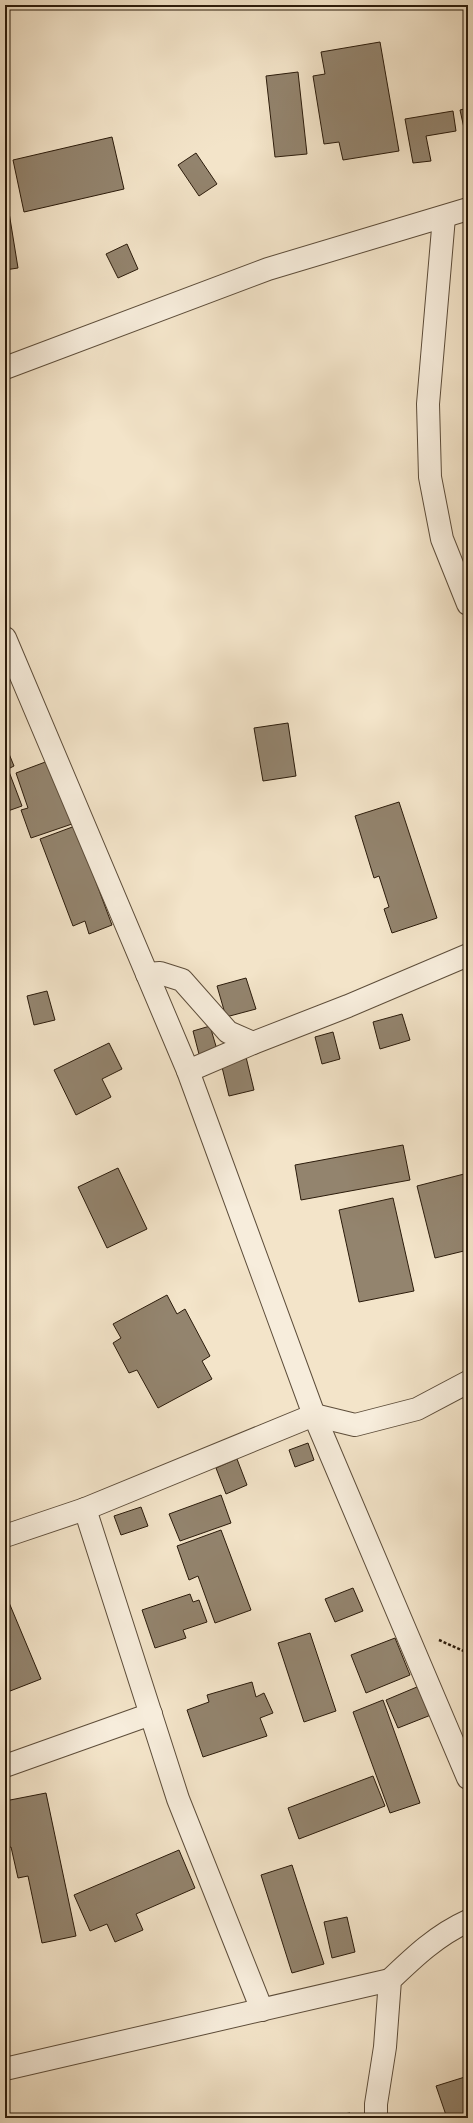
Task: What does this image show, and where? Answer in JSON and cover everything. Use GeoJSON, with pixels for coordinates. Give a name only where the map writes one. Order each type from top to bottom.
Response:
{"type":"FeatureCollection","features":[{"type":"Feature","properties":{"kind":"street"},"geometry":{"type":"LineString","coordinates":[[5,368],[268,268],[468,210]]}},
{"type":"Feature","properties":{"kind":"street"},"geometry":{"type":"LineString","coordinates":[[444,217],[428,404],[430,477],[442,540],[468,604]]}},
{"type":"Feature","properties":{"kind":"street"},"geometry":{"type":"LineString","coordinates":[[5,638],[188,1071],[314,1415],[468,1778]]}},
{"type":"Feature","properties":{"kind":"street"},"geometry":{"type":"LineString","coordinates":[[188,1071],[468,955]]}},
{"type":"Feature","properties":{"kind":"street"},"geometry":{"type":"LineString","coordinates":[[147,974],[160,973],[182,980],[228,1032],[253,1043]]}},
{"type":"Feature","properties":{"kind":"street"},"geometry":{"type":"LineString","coordinates":[[5,1536],[85,1509],[314,1415],[355,1425],[417,1409],[468,1382]]}},
{"type":"Feature","properties":{"kind":"street"},"geometry":{"type":"LineString","coordinates":[[85,1509],[178,1799],[262,2010]]}},
{"type":"Feature","properties":{"kind":"street"},"geometry":{"type":"LineString","coordinates":[[5,1766],[151,1714]]}},
{"type":"Feature","properties":{"kind":"street"},"geometry":{"type":"LineString","coordinates":[[5,2069],[390,1980],[423,1949],[454,1927],[468,1921]]}},
{"type":"Feature","properties":{"kind":"street"},"geometry":{"type":"LineString","coordinates":[[376,2118],[376,2104],[385,2047],[390,1980]]}},
{"type":"Feature","properties":{"kind":"building"},"geometry":{"type":"Polygon","coordinates":[[[380,42],[399,151],[343,160],[339,142],[324,144],[313,76],[325,74],[321,52],[380,42]]]}},
{"type":"Feature","properties":{"kind":"building"},"geometry":{"type":"Polygon","coordinates":[[[298,72],[307,154],[275,157],[266,76],[298,72]]]}},
{"type":"Feature","properties":{"kind":"building"},"geometry":{"type":"Polygon","coordinates":[[[468,108],[468,146],[460,110],[468,108]]]}},
{"type":"Feature","properties":{"kind":"building"},"geometry":{"type":"Polygon","coordinates":[[[453,111],[456,131],[426,136],[431,161],[413,163],[405,119],[453,111]]]}},
{"type":"Feature","properties":{"kind":"building"},"geometry":{"type":"Polygon","coordinates":[[[112,137],[124,189],[24,212],[13,160],[112,137]]]}},
{"type":"Feature","properties":{"kind":"building"},"geometry":{"type":"Polygon","coordinates":[[[196,153],[217,184],[199,196],[178,165],[196,153]]]}},
{"type":"Feature","properties":{"kind":"building"},"geometry":{"type":"Polygon","coordinates":[[[5,200],[7,200],[18,268],[5,270],[5,200]]]}},
{"type":"Feature","properties":{"kind":"building"},"geometry":{"type":"Polygon","coordinates":[[[127,244],[138,269],[118,278],[106,254],[127,244]]]}},
{"type":"Feature","properties":{"kind":"building"},"geometry":{"type":"Polygon","coordinates":[[[288,723],[296,776],[263,781],[254,728],[288,723]]]}},
{"type":"Feature","properties":{"kind":"building"},"geometry":{"type":"Polygon","coordinates":[[[5,744],[14,766],[8,769],[22,806],[5,812],[5,744]]]}},
{"type":"Feature","properties":{"kind":"building"},"geometry":{"type":"Polygon","coordinates":[[[48,761],[72,824],[31,838],[21,810],[28,808],[16,773],[48,761]]]}},
{"type":"Feature","properties":{"kind":"building"},"geometry":{"type":"Polygon","coordinates":[[[399,802],[437,918],[392,933],[384,909],[389,907],[379,876],[374,878],[355,816],[399,802]]]}},
{"type":"Feature","properties":{"kind":"building"},"geometry":{"type":"Polygon","coordinates":[[[75,826],[112,925],[89,934],[85,921],[73,926],[40,839],[75,826]]]}},
{"type":"Feature","properties":{"kind":"building"},"geometry":{"type":"Polygon","coordinates":[[[246,978],[256,1009],[226,1017],[217,986],[246,978]]]}},
{"type":"Feature","properties":{"kind":"building"},"geometry":{"type":"Polygon","coordinates":[[[47,991],[55,1020],[34,1025],[27,996],[47,991]]]}},
{"type":"Feature","properties":{"kind":"building"},"geometry":{"type":"Polygon","coordinates":[[[402,1014],[410,1040],[380,1049],[373,1022],[402,1014]]]}},
{"type":"Feature","properties":{"kind":"building"},"geometry":{"type":"Polygon","coordinates":[[[210,1026],[218,1053],[200,1058],[193,1031],[210,1026]]]}},
{"type":"Feature","properties":{"kind":"building"},"geometry":{"type":"Polygon","coordinates":[[[333,1032],[340,1059],[322,1064],[315,1037],[333,1032]]]}},
{"type":"Feature","properties":{"kind":"building"},"geometry":{"type":"Polygon","coordinates":[[[109,1043],[122,1069],[102,1079],[111,1097],[76,1115],[54,1070],[109,1043]]]}},
{"type":"Feature","properties":{"kind":"building"},"geometry":{"type":"Polygon","coordinates":[[[246,1057],[254,1090],[229,1096],[221,1063],[246,1057]]]}},
{"type":"Feature","properties":{"kind":"building"},"geometry":{"type":"Polygon","coordinates":[[[403,1145],[410,1180],[301,1200],[295,1165],[403,1145]]]}},
{"type":"Feature","properties":{"kind":"building"},"geometry":{"type":"Polygon","coordinates":[[[118,1168],[147,1229],[107,1248],[78,1187],[118,1168]]]}},
{"type":"Feature","properties":{"kind":"building"},"geometry":{"type":"Polygon","coordinates":[[[468,1173],[468,1250],[435,1258],[417,1186],[468,1173]]]}},
{"type":"Feature","properties":{"kind":"building"},"geometry":{"type":"Polygon","coordinates":[[[393,1198],[414,1291],[359,1302],[339,1210],[393,1198]]]}},
{"type":"Feature","properties":{"kind":"building"},"geometry":{"type":"Polygon","coordinates":[[[167,1295],[177,1314],[185,1309],[210,1356],[202,1361],[212,1379],[158,1408],[137,1370],[129,1373],[113,1343],[121,1338],[113,1324],[167,1295]]]}},
{"type":"Feature","properties":{"kind":"building"},"geometry":{"type":"Polygon","coordinates":[[[308,1443],[314,1460],[295,1467],[289,1450],[308,1443]]]}},
{"type":"Feature","properties":{"kind":"building"},"geometry":{"type":"Polygon","coordinates":[[[237,1459],[247,1485],[226,1494],[216,1468],[237,1459]]]}},
{"type":"Feature","properties":{"kind":"building"},"geometry":{"type":"Polygon","coordinates":[[[221,1495],[231,1523],[180,1541],[169,1514],[221,1495]]]}},
{"type":"Feature","properties":{"kind":"building"},"geometry":{"type":"Polygon","coordinates":[[[141,1507],[148,1526],[121,1535],[114,1516],[141,1507]]]}},
{"type":"Feature","properties":{"kind":"building"},"geometry":{"type":"Polygon","coordinates":[[[221,1530],[251,1610],[215,1623],[198,1576],[189,1580],[177,1546],[221,1530]]]}},
{"type":"Feature","properties":{"kind":"building"},"geometry":{"type":"Polygon","coordinates":[[[353,1588],[363,1611],[335,1622],[325,1599],[353,1588]]]}},
{"type":"Feature","properties":{"kind":"building"},"geometry":{"type":"Polygon","coordinates":[[[5,1593],[41,1679],[5,1693],[5,1593]]]}},
{"type":"Feature","properties":{"kind":"building"},"geometry":{"type":"Polygon","coordinates":[[[190,1594],[193,1602],[199,1600],[207,1622],[183,1630],[186,1638],[155,1648],[142,1610],[190,1594]]]}},
{"type":"Feature","properties":{"kind":"building"},"geometry":{"type":"Polygon","coordinates":[[[310,1633],[336,1711],[304,1722],[278,1643],[310,1633]]]}},
{"type":"Feature","properties":{"kind":"building"},"geometry":{"type":"Polygon","coordinates":[[[395,1638],[410,1675],[366,1693],[351,1655],[395,1638]]]}},
{"type":"Feature","properties":{"kind":"building"},"geometry":{"type":"Polygon","coordinates":[[[252,1682],[256,1697],[264,1693],[273,1713],[260,1718],[267,1736],[203,1757],[187,1710],[209,1702],[207,1695],[252,1682]]]}},
{"type":"Feature","properties":{"kind":"building"},"geometry":{"type":"Polygon","coordinates":[[[424,1684],[436,1713],[398,1728],[386,1700],[424,1684]]]}},
{"type":"Feature","properties":{"kind":"building"},"geometry":{"type":"Polygon","coordinates":[[[383,1700],[420,1803],[390,1813],[353,1712],[383,1700]]]}},
{"type":"Feature","properties":{"kind":"building"},"geometry":{"type":"Polygon","coordinates":[[[373,1776],[385,1806],[299,1839],[288,1808],[373,1776]]]}},
{"type":"Feature","properties":{"kind":"building"},"geometry":{"type":"Polygon","coordinates":[[[46,1793],[76,1936],[42,1943],[28,1876],[18,1878],[11,1847],[5,1848],[5,1801],[46,1793]]]}},
{"type":"Feature","properties":{"kind":"building"},"geometry":{"type":"Polygon","coordinates":[[[179,1850],[195,1888],[136,1914],[143,1930],[115,1942],[107,1924],[90,1931],[74,1895],[179,1850]]]}},
{"type":"Feature","properties":{"kind":"building"},"geometry":{"type":"Polygon","coordinates":[[[292,1865],[324,1964],[292,1973],[261,1875],[292,1865]]]}},
{"type":"Feature","properties":{"kind":"building"},"geometry":{"type":"Polygon","coordinates":[[[347,1917],[355,1952],[332,1958],[324,1922],[347,1917]]]}},
{"type":"Feature","properties":{"kind":"building"},"geometry":{"type":"Polygon","coordinates":[[[468,2076],[468,2114],[457,2118],[447,2118],[436,2086],[468,2076]]]}},
{"type":"Feature","properties":{"kind":"building"},"geometry":{"type":"Polygon","coordinates":[[[350,2113],[351,2118],[324,2117],[350,2113]]]}}]}
